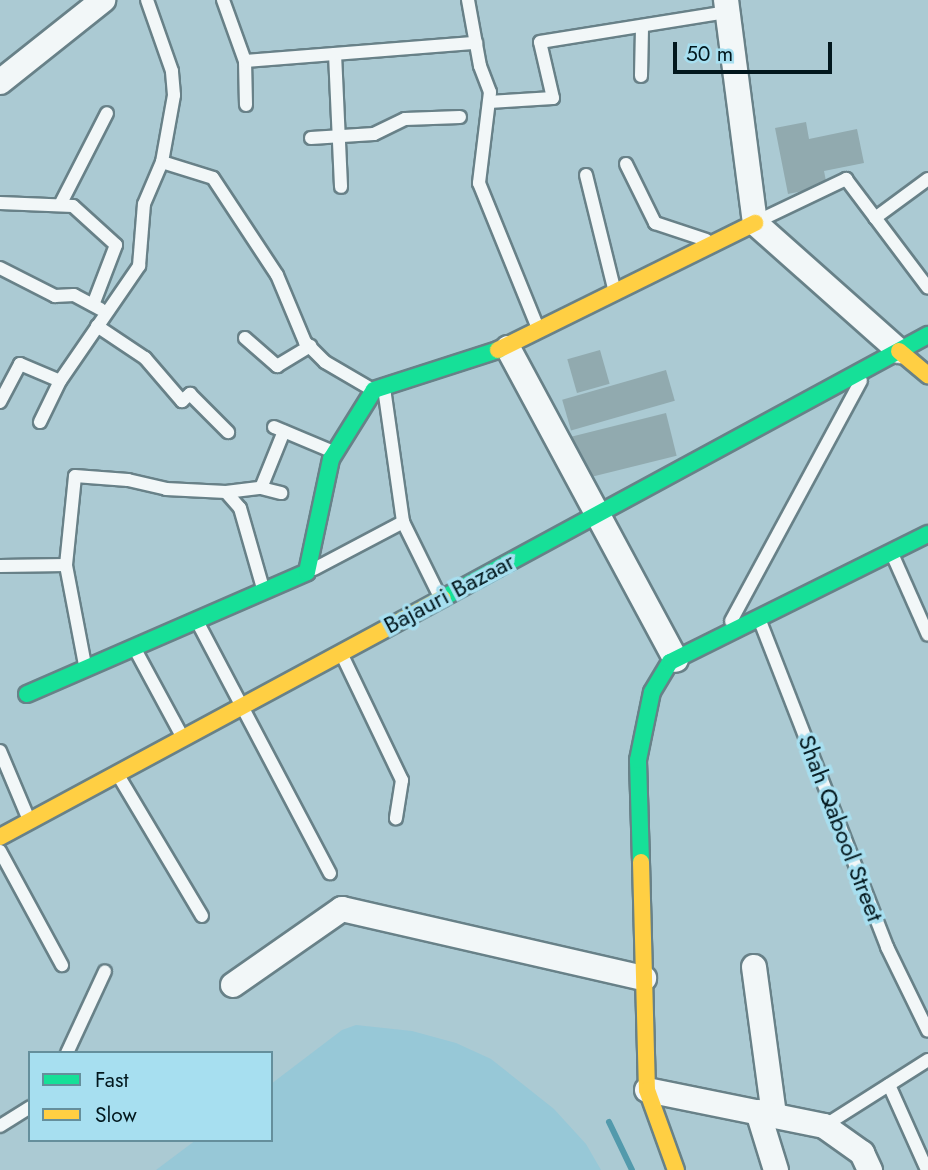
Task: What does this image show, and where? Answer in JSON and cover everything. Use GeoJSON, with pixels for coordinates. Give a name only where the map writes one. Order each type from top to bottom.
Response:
{"type":"FeatureCollection","features":[{"type":"Feature","properties":{"kind":"street"},"geometry":{"type":"LineString","coordinates":[[0,82],[103,0]]}},
{"type":"Feature","properties":{"kind":"street"},"geometry":{"type":"LineString","coordinates":[[727,6],[755,223],[928,375]]}},
{"type":"Feature","properties":{"kind":"street"},"geometry":{"type":"LineString","coordinates":[[27,694],[86,672],[307,572],[335,453],[379,389],[508,348],[755,223]]}},
{"type":"Feature","properties":{"kind":"street","name":"Bajauri Bazaar"},"geometry":{"type":"LineString","coordinates":[[0,837],[928,335]]}},
{"type":"Feature","properties":{"kind":"street"},"geometry":{"type":"LineString","coordinates":[[508,348],[594,515],[676,660]]}},
{"type":"Feature","properties":{"kind":"street"},"geometry":{"type":"LineString","coordinates":[[676,1170],[647,1090],[638,760],[652,692],[663,670],[676,660],[760,621],[928,534]]}},
{"type":"Feature","properties":{"kind":"street"},"geometry":{"type":"LineString","coordinates":[[233,985],[342,909],[644,978]]}},
{"type":"Feature","properties":{"kind":"street"},"geometry":{"type":"LineString","coordinates":[[754,967],[766,1113],[776,1170]]}},
{"type":"Feature","properties":{"kind":"street"},"geometry":{"type":"LineString","coordinates":[[647,1090],[824,1126],[862,1153],[870,1170]]}},
{"type":"Feature","properties":{"kind":"lane"},"geometry":{"type":"LineString","coordinates":[[40,422],[60,381],[139,266],[144,204],[162,162],[173,83],[147,0]]}},
{"type":"Feature","properties":{"kind":"lane"},"geometry":{"type":"LineString","coordinates":[[223,0],[245,61],[246,105]]}},
{"type":"Feature","properties":{"kind":"lane"},"geometry":{"type":"LineString","coordinates":[[468,0],[480,66],[490,92],[479,183],[540,332]]}},
{"type":"Feature","properties":{"kind":"lane"},"geometry":{"type":"LineString","coordinates":[[489,102],[553,98],[540,42],[642,28],[727,6]]}},
{"type":"Feature","properties":{"kind":"lane"},"geometry":{"type":"LineString","coordinates":[[641,76],[642,28]]}},
{"type":"Feature","properties":{"kind":"lane"},"geometry":{"type":"LineString","coordinates":[[245,61],[476,43]]}},
{"type":"Feature","properties":{"kind":"lane"},"geometry":{"type":"LineString","coordinates":[[335,54],[341,187]]}},
{"type":"Feature","properties":{"kind":"lane"},"geometry":{"type":"LineString","coordinates":[[60,205],[107,113]]}},
{"type":"Feature","properties":{"kind":"lane"},"geometry":{"type":"LineString","coordinates":[[311,138],[374,134],[405,119],[460,117]]}},
{"type":"Feature","properties":{"kind":"lane"},"geometry":{"type":"LineString","coordinates":[[162,162],[213,178],[277,275],[310,346],[326,362],[379,389],[403,522],[440,598]]}},
{"type":"Feature","properties":{"kind":"lane"},"geometry":{"type":"LineString","coordinates":[[626,164],[655,223],[713,243]]}},
{"type":"Feature","properties":{"kind":"lane"},"geometry":{"type":"LineString","coordinates":[[586,175],[615,292]]}},
{"type":"Feature","properties":{"kind":"lane"},"geometry":{"type":"LineString","coordinates":[[755,223],[846,179],[928,288]]}},
{"type":"Feature","properties":{"kind":"lane"},"geometry":{"type":"LineString","coordinates":[[875,218],[928,179]]}},
{"type":"Feature","properties":{"kind":"lane"},"geometry":{"type":"LineString","coordinates":[[0,203],[73,206],[116,245],[93,305]]}},
{"type":"Feature","properties":{"kind":"lane"},"geometry":{"type":"LineString","coordinates":[[0,268],[55,296],[75,295],[106,312]]}},
{"type":"Feature","properties":{"kind":"lane"},"geometry":{"type":"LineString","coordinates":[[97,326],[145,358],[182,401],[190,394],[228,432]]}},
{"type":"Feature","properties":{"kind":"lane"},"geometry":{"type":"LineString","coordinates":[[245,338],[277,366],[310,346]]}},
{"type":"Feature","properties":{"kind":"lane"},"geometry":{"type":"LineString","coordinates":[[0,402],[20,364],[60,381]]}},
{"type":"Feature","properties":{"kind":"lane"},"geometry":{"type":"LineString","coordinates":[[721,640],[868,367]]}},
{"type":"Feature","properties":{"kind":"lane"},"geometry":{"type":"LineString","coordinates":[[261,488],[279,429],[335,453]]}},
{"type":"Feature","properties":{"kind":"lane"},"geometry":{"type":"LineString","coordinates":[[86,672],[66,565],[75,476],[226,492],[261,488],[281,493]]}},
{"type":"Feature","properties":{"kind":"lane"},"geometry":{"type":"LineString","coordinates":[[226,492],[240,508],[264,592]]}},
{"type":"Feature","properties":{"kind":"lane"},"geometry":{"type":"LineString","coordinates":[[307,572],[403,522]]}},
{"type":"Feature","properties":{"kind":"lane"},"geometry":{"type":"LineString","coordinates":[[891,553],[928,635]]}},
{"type":"Feature","properties":{"kind":"lane"},"geometry":{"type":"LineString","coordinates":[[0,566],[66,565]]}},
{"type":"Feature","properties":{"kind":"lane","name":"Shah Qabool Street"},"geometry":{"type":"LineString","coordinates":[[760,621],[887,947],[928,1031]]}},
{"type":"Feature","properties":{"kind":"lane"},"geometry":{"type":"LineString","coordinates":[[197,622],[330,873]]}},
{"type":"Feature","properties":{"kind":"lane"},"geometry":{"type":"LineString","coordinates":[[135,650],[182,737]]}},
{"type":"Feature","properties":{"kind":"lane"},"geometry":{"type":"LineString","coordinates":[[340,652],[402,780],[396,819]]}},
{"type":"Feature","properties":{"kind":"lane"},"geometry":{"type":"LineString","coordinates":[[0,751],[29,821]]}},
{"type":"Feature","properties":{"kind":"lane"},"geometry":{"type":"LineString","coordinates":[[117,772],[202,916]]}},
{"type":"Feature","properties":{"kind":"lane"},"geometry":{"type":"LineString","coordinates":[[0,851],[62,965]]}},
{"type":"Feature","properties":{"kind":"lane"},"geometry":{"type":"LineString","coordinates":[[68,1051],[105,971]]}},
{"type":"Feature","properties":{"kind":"lane"},"geometry":{"type":"LineString","coordinates":[[824,1126],[928,1060]]}},
{"type":"Feature","properties":{"kind":"lane"},"geometry":{"type":"LineString","coordinates":[[889,1085],[927,1170]]}},
{"type":"Feature","properties":{"kind":"lane"},"geometry":{"type":"LineString","coordinates":[[0,1126],[28,1108]]}},
{"type":"Feature","properties":{"kind":"shaded area"},"geometry":{"type":"Polygon","coordinates":[[[356,1025],[412,1031],[456,1043],[491,1059],[554,1109],[586,1144],[601,1170],[156,1170],[193,1142],[273,1142],[273,1082],[342,1030],[356,1025]]]}},
{"type":"Feature","properties":{"kind":"building"},"geometry":{"type":"Polygon","coordinates":[[[806,122],[809,139],[857,129],[864,163],[824,171],[827,186],[788,194],[775,128],[806,122]]]}},
{"type":"Feature","properties":{"kind":"building"},"geometry":{"type":"Polygon","coordinates":[[[600,350],[610,384],[577,393],[567,359],[600,350]]]}},
{"type":"Feature","properties":{"kind":"building"},"geometry":{"type":"Polygon","coordinates":[[[666,370],[675,401],[571,431],[562,400],[666,370]]]}},
{"type":"Feature","properties":{"kind":"building"},"geometry":{"type":"Polygon","coordinates":[[[666,413],[677,456],[574,481],[563,439],[666,413]]]}},
{"type":"Feature","properties":{"kind":"waterway"},"geometry":{"type":"LineString","coordinates":[[609,1122],[632,1170]]}},
{"type":"Feature","properties":{"kind":"traffic: fast"},"geometry":{"type":"LineString","coordinates":[[443,598],[928,335]]}},
{"type":"Feature","properties":{"kind":"traffic: fast"},"geometry":{"type":"LineString","coordinates":[[27,694],[307,572],[331,459],[374,390],[498,350]]}},
{"type":"Feature","properties":{"kind":"traffic: fast"},"geometry":{"type":"LineString","coordinates":[[641,862],[638,760],[652,692],[670,662],[928,534]]}},
{"type":"Feature","properties":{"kind":"traffic: slow"},"geometry":{"type":"LineString","coordinates":[[498,350],[755,223]]}},
{"type":"Feature","properties":{"kind":"traffic: slow"},"geometry":{"type":"LineString","coordinates":[[899,351],[928,375]]}},
{"type":"Feature","properties":{"kind":"traffic: slow"},"geometry":{"type":"LineString","coordinates":[[0,837],[443,598]]}},
{"type":"Feature","properties":{"kind":"traffic: slow"},"geometry":{"type":"LineString","coordinates":[[641,862],[647,1090],[676,1170]]}}]}
